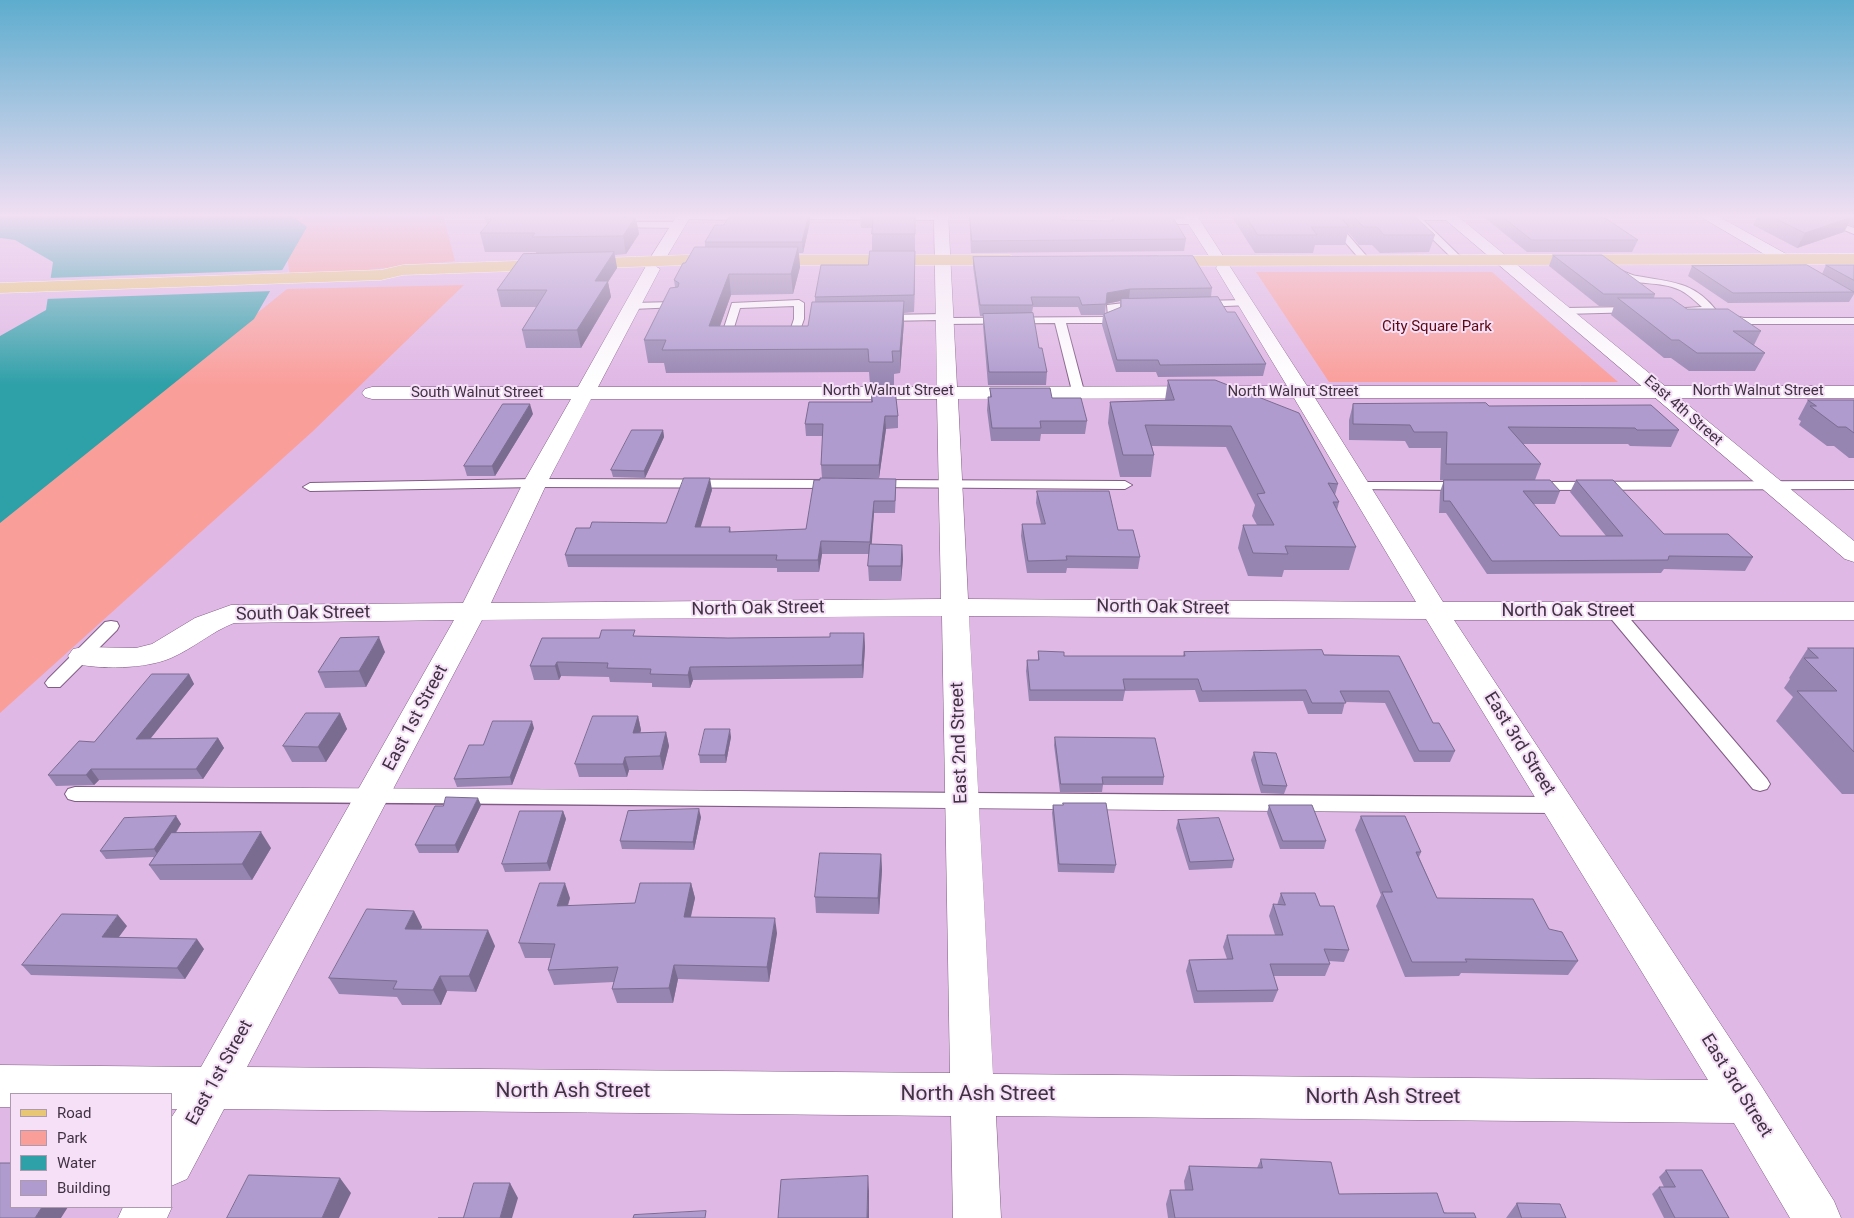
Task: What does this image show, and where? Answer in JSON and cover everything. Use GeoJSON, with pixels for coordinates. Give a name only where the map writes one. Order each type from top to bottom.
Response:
{"type":"FeatureCollection","features":[{"type":"Feature","properties":{"kind":"main road"},"geometry":{"type":"LineString","coordinates":[[0,288],[381,275],[393,281],[559,271]]}},
{"type":"Feature","properties":{"kind":"street","name":"East 1st Street"},"geometry":{"type":"LineString","coordinates":[[172,1161],[210,1089],[374,795],[472,612],[535,483],[583,392],[652,271]]}},
{"type":"Feature","properties":{"kind":"street","name":"East 2nd Street"},"geometry":{"type":"LineString","coordinates":[[943,271],[977,1218]]}},
{"type":"Feature","properties":{"kind":"street","name":"East 3rd Street"},"geometry":{"type":"LineString","coordinates":[[1226,271],[1435,611],[1746,1102],[1817,1218]]}},
{"type":"Feature","properties":{"kind":"street","name":"East 4th Street"},"geometry":{"type":"LineString","coordinates":[[1516,271],[1854,554]]}},
{"type":"Feature","properties":{"kind":"street","name":"North Walnut Street"},"geometry":{"type":"LineString","coordinates":[[583,392],[1854,392]]}},
{"type":"Feature","properties":{"kind":"street","name":"South Walnut Street"},"geometry":{"type":"LineString","coordinates":[[372,393],[583,392]]}},
{"type":"Feature","properties":{"kind":"street","name":"North Oak Street"},"geometry":{"type":"LineString","coordinates":[[472,612],[955,606],[1435,611],[1854,611]]}},
{"type":"Feature","properties":{"kind":"street","name":"South Oak Street"},"geometry":{"type":"LineString","coordinates":[[83,656],[136,656],[160,652],[205,624],[231,614],[472,612]]}},
{"type":"Feature","properties":{"kind":"street","name":"North Ash Street"},"geometry":{"type":"LineString","coordinates":[[0,1086],[1746,1102]]}},
{"type":"Feature","properties":{"kind":"lane"},"geometry":{"type":"LineString","coordinates":[[1617,271],[1633,278],[1673,284],[1684,288],[1711,310],[1729,319],[1744,321],[1854,321]]}},
{"type":"Feature","properties":{"kind":"lane"},"geometry":{"type":"LineString","coordinates":[[799,303],[804,319],[793,337],[726,337],[732,305],[799,303]]}},
{"type":"Feature","properties":{"kind":"lane"},"geometry":{"type":"LineString","coordinates":[[1195,304],[1246,303]]}},
{"type":"Feature","properties":{"kind":"lane"},"geometry":{"type":"LineString","coordinates":[[866,318],[1106,320],[1114,317],[1111,307],[1155,304]]}},
{"type":"Feature","properties":{"kind":"lane"},"geometry":{"type":"LineString","coordinates":[[632,306],[675,306]]}},
{"type":"Feature","properties":{"kind":"lane"},"geometry":{"type":"LineString","coordinates":[[1564,311],[1646,310]]}},
{"type":"Feature","properties":{"kind":"lane"},"geometry":{"type":"LineString","coordinates":[[1675,310],[1711,310]]}},
{"type":"Feature","properties":{"kind":"lane"},"geometry":{"type":"LineString","coordinates":[[1060,321],[1078,392]]}},
{"type":"Feature","properties":{"kind":"lane"},"geometry":{"type":"LineString","coordinates":[[310,487],[535,483],[1125,484]]}},
{"type":"Feature","properties":{"kind":"lane"},"geometry":{"type":"LineString","coordinates":[[1522,486],[1772,487],[1854,485]]}},
{"type":"Feature","properties":{"kind":"lane"},"geometry":{"type":"LineString","coordinates":[[1359,486],[1474,486]]}},
{"type":"Feature","properties":{"kind":"lane"},"geometry":{"type":"LineString","coordinates":[[1614,611],[1760,784]]}},
{"type":"Feature","properties":{"kind":"lane"},"geometry":{"type":"LineString","coordinates":[[54,683],[111,626]]}},
{"type":"Feature","properties":{"kind":"lane"},"geometry":{"type":"LineString","coordinates":[[75,794],[642,796],[962,802],[1558,805]]}},
{"type":"Feature","properties":{"kind":"green space"},"geometry":{"type":"Polygon","coordinates":[[[289,271],[359,271],[290,278],[289,271]]]}},
{"type":"Feature","properties":{"kind":"green space","name":"City Square Park"},"geometry":{"type":"Polygon","coordinates":[[[1256,272],[1492,272],[1618,382],[1329,382],[1256,272]]]}},
{"type":"Feature","properties":{"kind":"green space"},"geometry":{"type":"Polygon","coordinates":[[[464,285],[312,432],[0,713],[0,521],[287,289],[464,285]]]}},
{"type":"Feature","properties":{"kind":"water"},"geometry":{"type":"Polygon","coordinates":[[[52,271],[282,271],[254,319],[0,523],[0,336],[46,310],[52,271]]]}},
{"type":"Feature","properties":{"kind":"pier"},"geometry":{"type":"Polygon","coordinates":[[[285,271],[273,291],[45,299],[48,278],[285,271]]]}},
{"type":"Feature","properties":{"kind":"building"},"geometry":{"type":"Polygon","coordinates":[[[511,271],[602,271],[595,281],[608,281],[577,330],[522,330],[547,290],[497,290],[511,271]]]}},
{"type":"Feature","properties":{"kind":"building"},"geometry":{"type":"Polygon","coordinates":[[[679,271],[792,271],[791,274],[729,274],[709,326],[808,326],[812,302],[904,301],[900,351],[892,351],[893,362],[869,362],[868,349],[662,350],[666,340],[644,340],[670,288],[678,287],[679,283],[674,280],[679,271]]]}},
{"type":"Feature","properties":{"kind":"building"},"geometry":{"type":"Polygon","coordinates":[[[820,271],[915,271],[914,295],[815,297],[820,271]]]}},
{"type":"Feature","properties":{"kind":"building"},"geometry":{"type":"Polygon","coordinates":[[[975,271],[1202,271],[1212,288],[1130,289],[1107,293],[1106,304],[1082,305],[1079,297],[1031,297],[1033,305],[980,305],[975,271]]]}},
{"type":"Feature","properties":{"kind":"building"},"geometry":{"type":"Polygon","coordinates":[[[1574,271],[1624,271],[1655,294],[1604,294],[1574,271]]]}},
{"type":"Feature","properties":{"kind":"building"},"geometry":{"type":"Polygon","coordinates":[[[1699,271],[1817,271],[1854,292],[1733,293],[1699,271]]]}},
{"type":"Feature","properties":{"kind":"building"},"geometry":{"type":"Polygon","coordinates":[[[1837,271],[1854,271],[1854,280],[1837,271]]]}},
{"type":"Feature","properties":{"kind":"building"},"geometry":{"type":"Polygon","coordinates":[[[1218,297],[1227,312],[1235,312],[1266,364],[1160,365],[1158,360],[1117,360],[1104,314],[1121,307],[1121,299],[1218,297]]]}},
{"type":"Feature","properties":{"kind":"building"},"geometry":{"type":"Polygon","coordinates":[[[1618,298],[1671,298],[1687,309],[1728,309],[1761,331],[1733,331],[1765,353],[1697,353],[1679,340],[1672,340],[1618,298]]]}},
{"type":"Feature","properties":{"kind":"building"},"geometry":{"type":"Polygon","coordinates":[[[1033,313],[1039,348],[1042,348],[1047,372],[989,372],[983,314],[1033,313]]]}},
{"type":"Feature","properties":{"kind":"building"},"geometry":{"type":"Polygon","coordinates":[[[1168,380],[1215,380],[1299,413],[1338,484],[1328,483],[1339,502],[1333,502],[1356,547],[1285,546],[1288,554],[1253,553],[1243,525],[1274,525],[1257,494],[1265,493],[1231,426],[1145,425],[1154,455],[1123,455],[1110,402],[1174,400],[1168,380]]]}},
{"type":"Feature","properties":{"kind":"building"},"geometry":{"type":"Polygon","coordinates":[[[990,388],[1050,388],[1052,398],[1081,398],[1087,421],[1040,421],[1041,428],[992,428],[988,397],[991,397],[990,388]]]}},
{"type":"Feature","properties":{"kind":"building"},"geometry":{"type":"Polygon","coordinates":[[[871,389],[895,389],[898,416],[885,416],[879,465],[821,465],[823,424],[805,424],[809,402],[872,402],[871,389]]]}},
{"type":"Feature","properties":{"kind":"building"},"geometry":{"type":"Polygon","coordinates":[[[1808,400],[1854,400],[1854,433],[1846,427],[1838,427],[1810,406],[1816,406],[1808,400]]]}},
{"type":"Feature","properties":{"kind":"building"},"geometry":{"type":"Polygon","coordinates":[[[1486,403],[1489,406],[1651,405],[1679,430],[1508,427],[1541,464],[1446,464],[1447,432],[1414,432],[1410,425],[1353,424],[1353,404],[1486,403]]]}},
{"type":"Feature","properties":{"kind":"building"},"geometry":{"type":"Polygon","coordinates":[[[503,404],[530,404],[492,466],[464,466],[503,404]]]}},
{"type":"Feature","properties":{"kind":"building"},"geometry":{"type":"Polygon","coordinates":[[[632,430],[663,430],[644,471],[611,470],[632,430]]]}},
{"type":"Feature","properties":{"kind":"building"},"geometry":{"type":"Polygon","coordinates":[[[684,478],[710,478],[695,527],[730,527],[729,532],[806,529],[814,480],[820,480],[820,478],[896,479],[895,501],[874,501],[870,542],[821,541],[818,560],[776,560],[777,555],[565,555],[576,528],[590,528],[592,522],[666,523],[684,478]]]}},
{"type":"Feature","properties":{"kind":"building"},"geometry":{"type":"Polygon","coordinates":[[[1444,480],[1550,480],[1560,491],[1523,491],[1560,536],[1623,536],[1576,480],[1613,480],[1664,534],[1728,534],[1753,557],[1669,556],[1668,560],[1492,561],[1450,501],[1444,501],[1444,480]]]}},
{"type":"Feature","properties":{"kind":"building"},"geometry":{"type":"Polygon","coordinates":[[[1037,491],[1109,491],[1118,530],[1133,530],[1140,557],[1066,556],[1067,560],[1028,561],[1022,524],[1045,524],[1037,491]]]}},
{"type":"Feature","properties":{"kind":"building"},"geometry":{"type":"Polygon","coordinates":[[[870,544],[902,545],[901,566],[868,566],[870,544]]]}},
{"type":"Feature","properties":{"kind":"building"},"geometry":{"type":"Polygon","coordinates":[[[602,630],[635,630],[633,636],[728,638],[830,637],[830,633],[864,633],[862,665],[690,667],[688,675],[650,674],[651,669],[607,668],[608,663],[557,662],[555,666],[530,666],[542,638],[599,638],[602,630]]]}},
{"type":"Feature","properties":{"kind":"building"},"geometry":{"type":"Polygon","coordinates":[[[379,637],[359,671],[318,672],[340,638],[379,637]]]}},
{"type":"Feature","properties":{"kind":"building"},"geometry":{"type":"Polygon","coordinates":[[[1808,648],[1854,648],[1854,752],[1797,691],[1837,691],[1804,658],[1818,658],[1808,648]]]}},
{"type":"Feature","properties":{"kind":"building"},"geometry":{"type":"Polygon","coordinates":[[[1322,650],[1324,655],[1399,656],[1433,723],[1439,723],[1455,751],[1419,751],[1389,691],[1340,691],[1346,703],[1312,703],[1306,690],[1202,691],[1198,679],[1123,679],[1125,690],[1030,690],[1027,660],[1039,660],[1038,651],[1064,652],[1064,656],[1185,656],[1184,652],[1322,650]]]}},
{"type":"Feature","properties":{"kind":"building"},"geometry":{"type":"Polygon","coordinates":[[[152,674],[189,674],[136,739],[218,738],[196,769],[91,769],[86,775],[48,775],[79,741],[94,742],[152,674]]]}},
{"type":"Feature","properties":{"kind":"building"},"geometry":{"type":"Polygon","coordinates":[[[306,713],[340,713],[318,747],[283,746],[306,713]]]}},
{"type":"Feature","properties":{"kind":"building"},"geometry":{"type":"Polygon","coordinates":[[[593,716],[638,716],[633,733],[666,732],[660,756],[625,757],[623,764],[575,764],[593,716]]]}},
{"type":"Feature","properties":{"kind":"building"},"geometry":{"type":"Polygon","coordinates":[[[493,721],[532,721],[510,777],[454,779],[469,745],[483,745],[493,721]]]}},
{"type":"Feature","properties":{"kind":"building"},"geometry":{"type":"Polygon","coordinates":[[[705,729],[730,729],[725,755],[699,755],[705,729]]]}},
{"type":"Feature","properties":{"kind":"building"},"geometry":{"type":"Polygon","coordinates":[[[1055,737],[1155,738],[1164,777],[1102,777],[1103,784],[1061,784],[1055,737]]]}},
{"type":"Feature","properties":{"kind":"building"},"geometry":{"type":"Polygon","coordinates":[[[1254,752],[1276,753],[1287,786],[1263,785],[1254,752]]]}},
{"type":"Feature","properties":{"kind":"building"},"geometry":{"type":"Polygon","coordinates":[[[446,797],[478,798],[455,845],[415,845],[435,806],[443,806],[446,797]]]}},
{"type":"Feature","properties":{"kind":"building"},"geometry":{"type":"Polygon","coordinates":[[[1063,803],[1106,803],[1116,865],[1059,864],[1053,805],[1063,805],[1063,803]]]}},
{"type":"Feature","properties":{"kind":"building"},"geometry":{"type":"Polygon","coordinates":[[[1269,805],[1312,805],[1326,841],[1283,841],[1269,805]]]}},
{"type":"Feature","properties":{"kind":"building"},"geometry":{"type":"Polygon","coordinates":[[[699,809],[693,842],[620,841],[628,811],[699,809]]]}},
{"type":"Feature","properties":{"kind":"building"},"geometry":{"type":"Polygon","coordinates":[[[520,811],[563,811],[547,863],[502,864],[520,811]]]}},
{"type":"Feature","properties":{"kind":"building"},"geometry":{"type":"Polygon","coordinates":[[[176,816],[154,849],[100,851],[124,818],[176,816]]]}},
{"type":"Feature","properties":{"kind":"building"},"geometry":{"type":"Polygon","coordinates":[[[1361,816],[1405,816],[1421,852],[1416,852],[1437,898],[1533,899],[1549,929],[1562,932],[1578,961],[1465,959],[1467,962],[1412,962],[1382,892],[1392,892],[1361,816]]]}},
{"type":"Feature","properties":{"kind":"building"},"geometry":{"type":"Polygon","coordinates":[[[1219,818],[1234,860],[1190,862],[1178,820],[1219,818]]]}},
{"type":"Feature","properties":{"kind":"building"},"geometry":{"type":"Polygon","coordinates":[[[261,832],[242,864],[149,865],[171,833],[261,832]]]}},
{"type":"Feature","properties":{"kind":"building"},"geometry":{"type":"Polygon","coordinates":[[[820,853],[881,854],[878,898],[815,897],[820,853]]]}},
{"type":"Feature","properties":{"kind":"building"},"geometry":{"type":"Polygon","coordinates":[[[540,883],[565,883],[557,906],[635,903],[640,883],[691,883],[684,917],[775,918],[767,967],[674,965],[669,988],[612,989],[618,967],[548,970],[555,944],[519,943],[540,883]]]}},
{"type":"Feature","properties":{"kind":"building"},"geometry":{"type":"Polygon","coordinates":[[[1281,893],[1315,893],[1320,906],[1334,906],[1349,950],[1324,949],[1330,964],[1270,964],[1278,990],[1197,991],[1189,960],[1233,959],[1227,935],[1283,935],[1273,904],[1285,905],[1281,893]]]}},
{"type":"Feature","properties":{"kind":"building"},"geometry":{"type":"Polygon","coordinates":[[[367,909],[414,911],[405,929],[488,930],[469,976],[440,976],[433,990],[393,989],[397,981],[329,978],[367,909]]]}},
{"type":"Feature","properties":{"kind":"building"},"geometry":{"type":"Polygon","coordinates":[[[62,914],[118,915],[102,937],[197,939],[177,968],[22,965],[62,914]]]}},
{"type":"Feature","properties":{"kind":"building"},"geometry":{"type":"Polygon","coordinates":[[[1261,1159],[1331,1162],[1339,1194],[1437,1193],[1444,1213],[1474,1213],[1476,1218],[1175,1218],[1170,1190],[1193,1190],[1189,1166],[1262,1168],[1261,1159]]]}},
{"type":"Feature","properties":{"kind":"building"},"geometry":{"type":"Polygon","coordinates":[[[0,1163],[10,1163],[10,1208],[41,1208],[35,1218],[0,1218],[0,1163]]]}},
{"type":"Feature","properties":{"kind":"building"},"geometry":{"type":"Polygon","coordinates":[[[1666,1170],[1702,1170],[1729,1218],[1675,1218],[1659,1187],[1675,1187],[1666,1170]]]}},
{"type":"Feature","properties":{"kind":"building"},"geometry":{"type":"Polygon","coordinates":[[[249,1175],[340,1178],[322,1218],[227,1218],[249,1175]]]}},
{"type":"Feature","properties":{"kind":"building"},"geometry":{"type":"Polygon","coordinates":[[[868,1176],[867,1218],[778,1218],[781,1180],[868,1176]]]}},
{"type":"Feature","properties":{"kind":"building"},"geometry":{"type":"Polygon","coordinates":[[[474,1183],[510,1183],[500,1218],[463,1218],[474,1183]]]}},
{"type":"Feature","properties":{"kind":"building"},"geometry":{"type":"Polygon","coordinates":[[[1517,1203],[1560,1204],[1566,1218],[1522,1218],[1517,1203]]]}},
{"type":"Feature","properties":{"kind":"building"},"geometry":{"type":"Polygon","coordinates":[[[706,1211],[705,1218],[633,1218],[634,1215],[706,1211]]]}}]}
